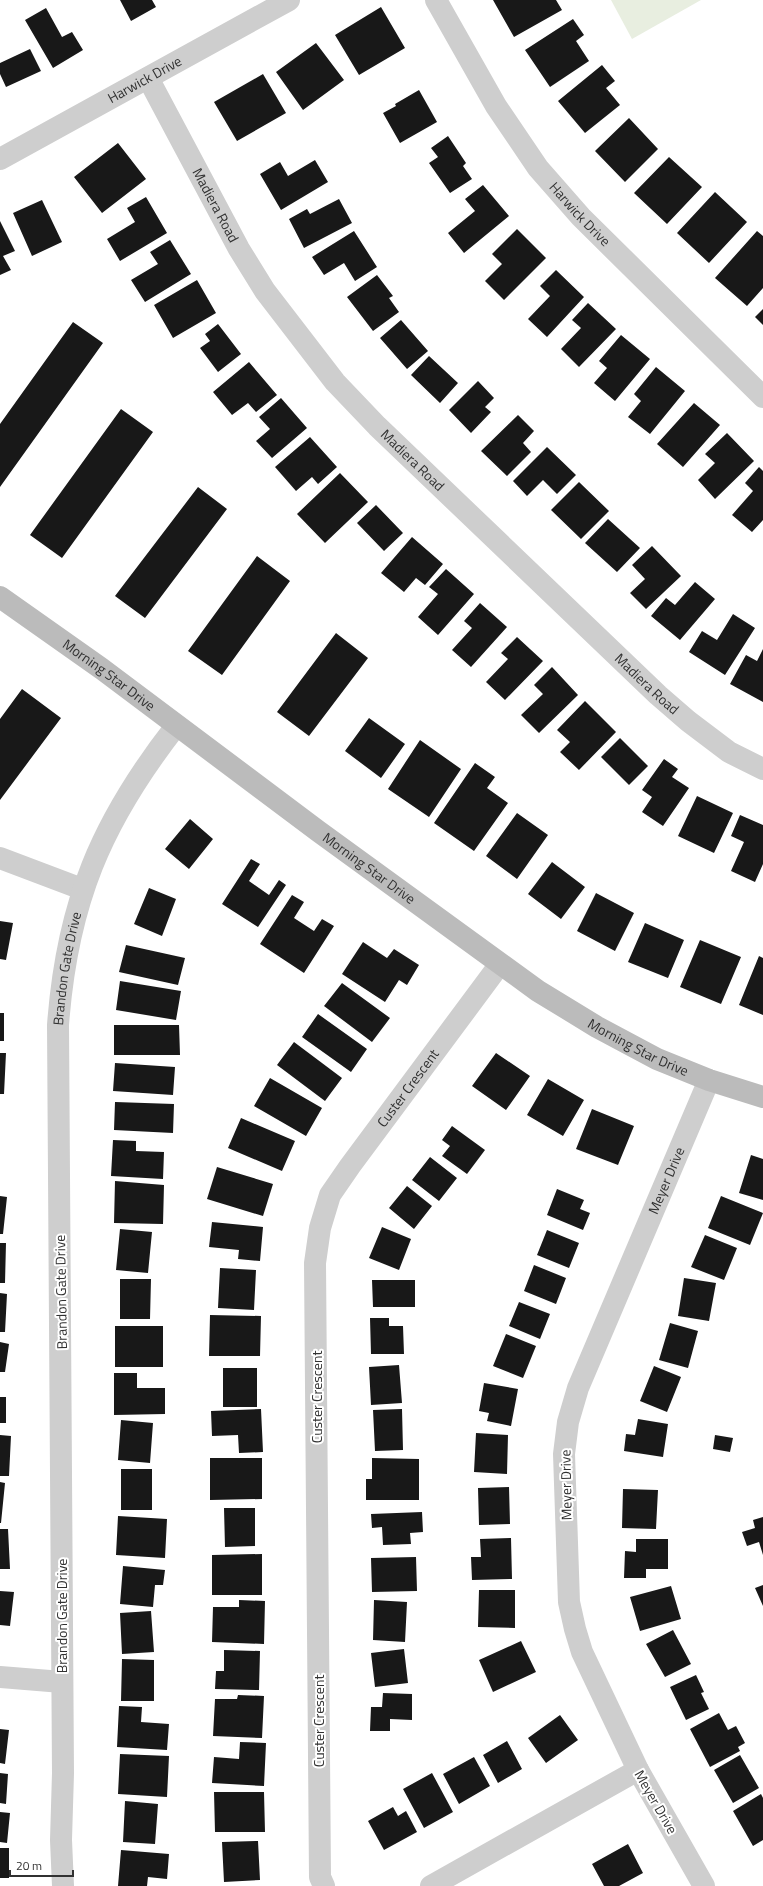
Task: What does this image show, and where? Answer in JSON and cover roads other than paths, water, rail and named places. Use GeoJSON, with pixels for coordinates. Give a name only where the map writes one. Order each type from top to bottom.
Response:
{"type":"FeatureCollection","features":[{"type":"Feature","properties":{"kind":"street","name":"Harwick Drive"},"geometry":{"type":"LineString","coordinates":[[0,158],[290,0]]}},
{"type":"Feature","properties":{"kind":"street","name":"Harwick Drive"},"geometry":{"type":"LineString","coordinates":[[436,0],[496,106],[538,168],[581,217],[763,397]]}},
{"type":"Feature","properties":{"kind":"street","name":"Madiera Road"},"geometry":{"type":"LineString","coordinates":[[148,78],[239,249],[265,291],[335,382],[377,426],[658,695],[688,721],[729,752],[763,769]]}},
{"type":"Feature","properties":{"kind":"street","name":"Morning Star Drive"},"geometry":{"type":"LineString","coordinates":[[0,597],[89,660],[176,726],[538,991],[597,1027],[657,1059],[709,1080],[763,1097]]}},
{"type":"Feature","properties":{"kind":"street","name":"Brandon Gate Drive"},"geometry":{"type":"LineString","coordinates":[[63,1886],[58,1025],[64,963],[82,889],[104,835],[149,760],[176,726]]}},
{"type":"Feature","properties":{"kind":"street"},"geometry":{"type":"LineString","coordinates":[[0,858],[82,889]]}},
{"type":"Feature","properties":{"kind":"street","name":"Custer Crescent"},"geometry":{"type":"LineString","coordinates":[[324,1886],[320,1877],[315,1263],[320,1228],[330,1195],[500,964]]}},
{"type":"Feature","properties":{"kind":"street","name":"Meyer Drive"},"geometry":{"type":"LineString","coordinates":[[704,1886],[638,1770],[582,1652],[575,1629],[570,1602],[564,1454],[568,1422],[578,1388],[709,1080]]}},
{"type":"Feature","properties":{"kind":"street"},"geometry":{"type":"LineString","coordinates":[[0,1677],[62,1682]]}},
{"type":"Feature","properties":{"kind":"street"},"geometry":{"type":"LineString","coordinates":[[431,1886],[638,1770]]}}]}
